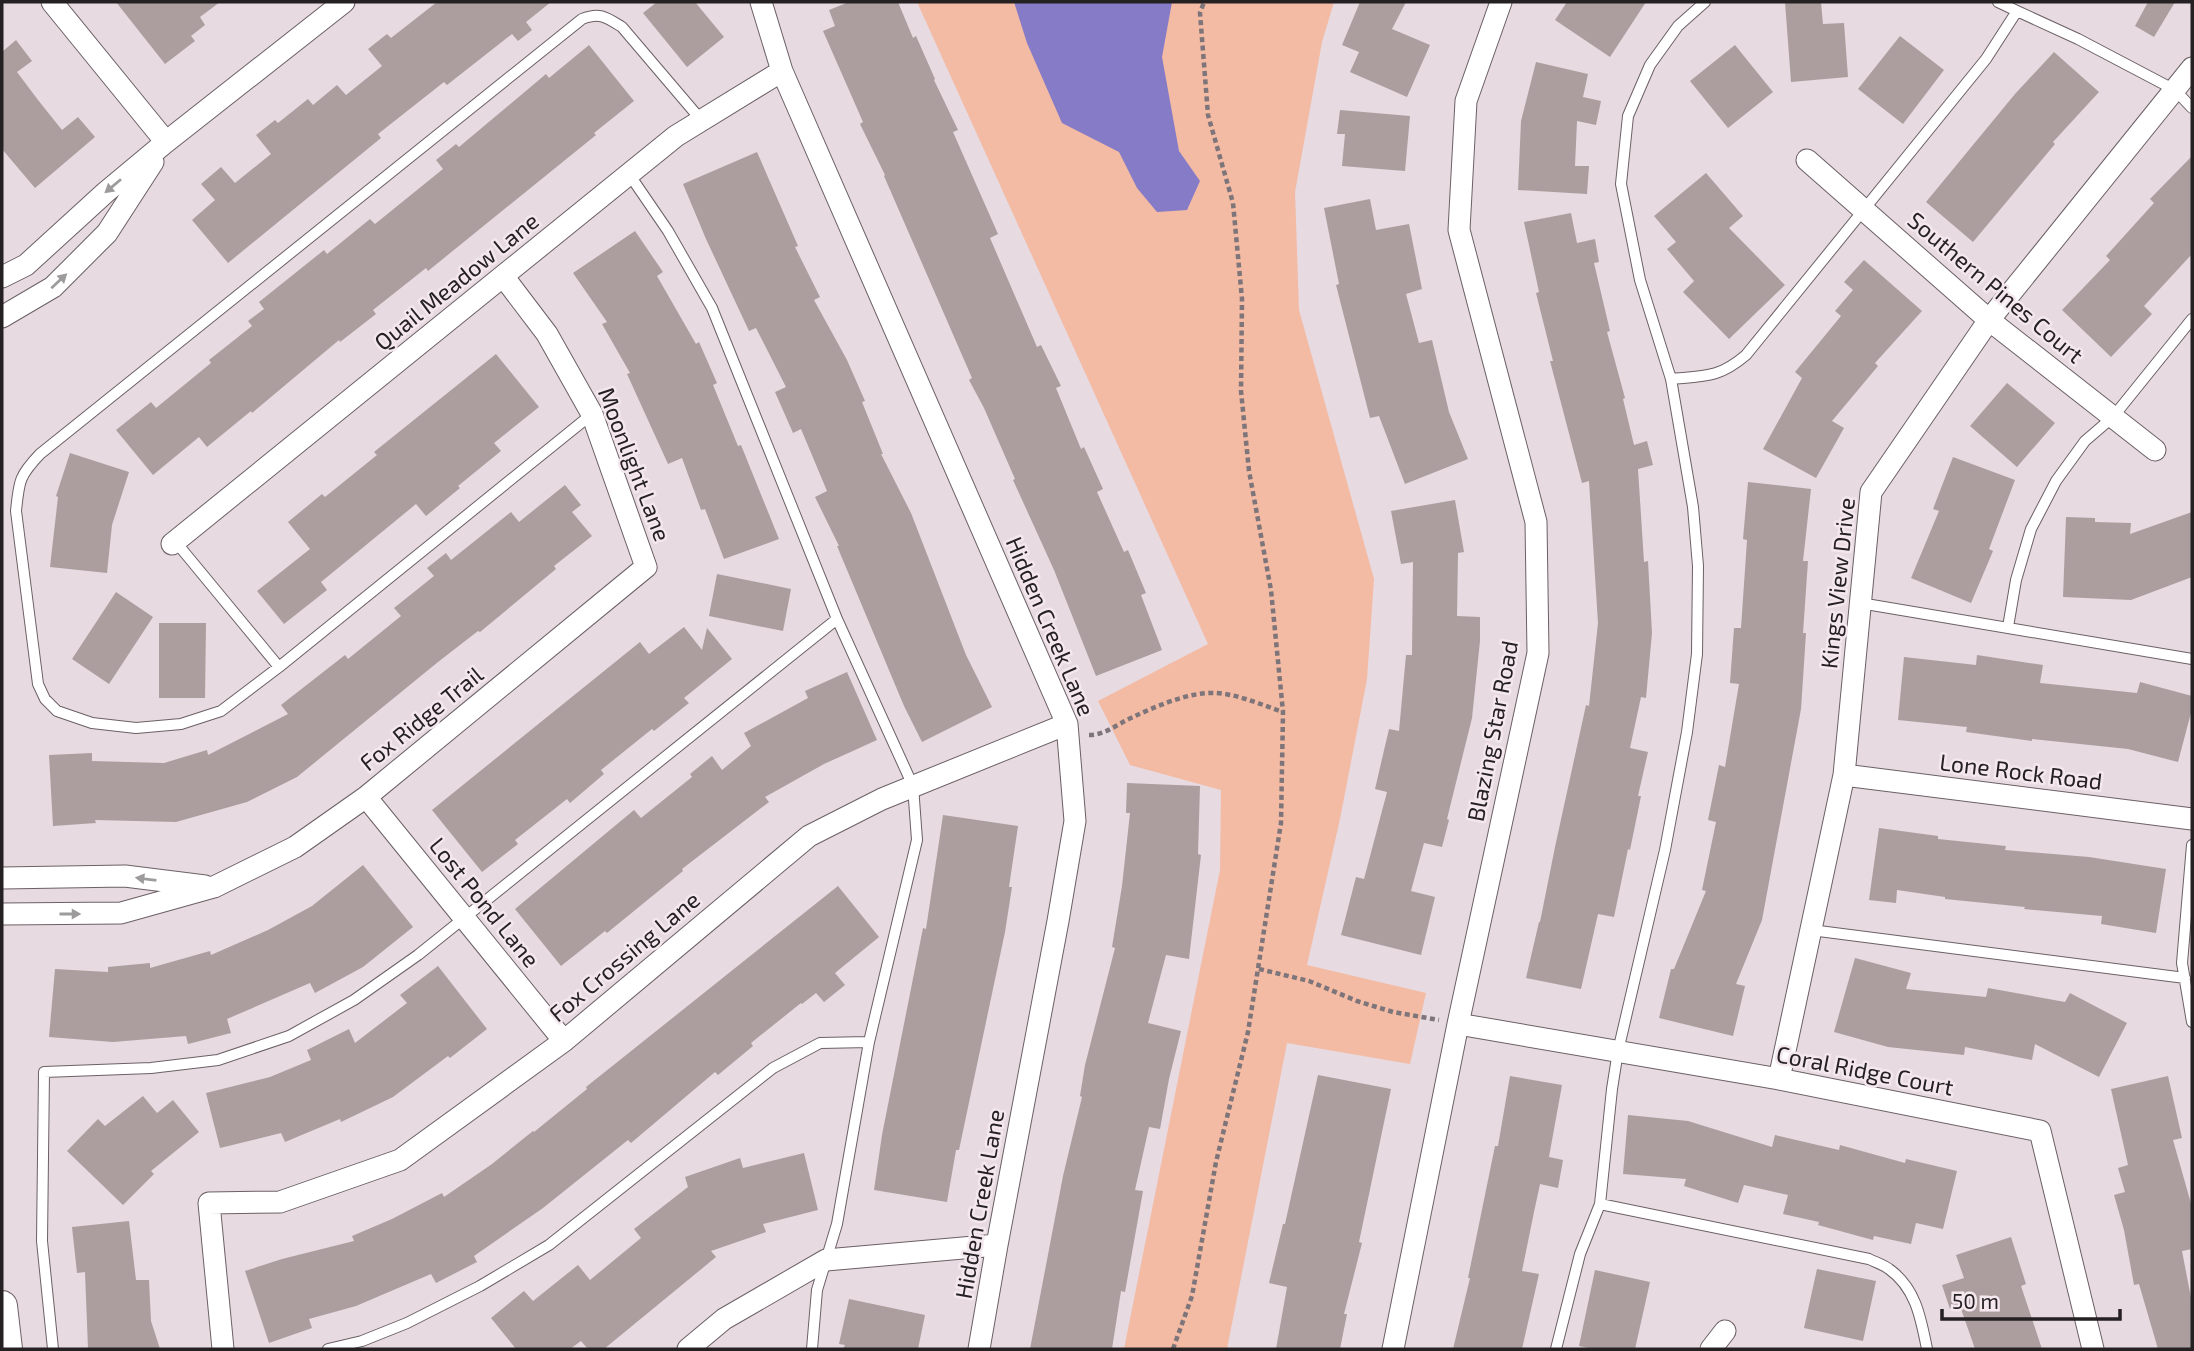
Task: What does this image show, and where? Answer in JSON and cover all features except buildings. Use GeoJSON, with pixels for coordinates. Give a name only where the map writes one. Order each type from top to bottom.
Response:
{"type":"FeatureCollection","features":[{"type":"Feature","properties":{"kind":"main road"},"geometry":{"type":"LineString","coordinates":[[2,1306],[7,1349]]}},
{"type":"Feature","properties":{"kind":"street"},"geometry":{"type":"LineString","coordinates":[[52,2],[166,142]]}},
{"type":"Feature","properties":{"kind":"street"},"geometry":{"type":"LineString","coordinates":[[2,277],[26,265],[166,142],[344,2]]}},
{"type":"Feature","properties":{"kind":"street","name":"Hidden Creek Lane"},"geometry":{"type":"LineString","coordinates":[[761,2],[782,71],[1067,724],[1075,821],[979,1349]]}},
{"type":"Feature","properties":{"kind":"street","name":"Blazing Star Road"},"geometry":{"type":"LineString","coordinates":[[1394,1349],[1458,1024],[1538,653],[1536,522],[1459,230],[1466,100],[1501,2]]}},
{"type":"Feature","properties":{"kind":"street","name":"Kings View Drive"},"geometry":{"type":"LineString","coordinates":[[1779,1079],[1844,775],[1871,492],[1989,320],[2192,68]]}},
{"type":"Feature","properties":{"kind":"street","name":"Quail Meadow Lane"},"geometry":{"type":"LineString","coordinates":[[174,543],[676,136],[782,71]]}},
{"type":"Feature","properties":{"kind":"street"},"geometry":{"type":"LineString","coordinates":[[2,317],[53,287],[107,233],[166,142]]}},
{"type":"Feature","properties":{"kind":"street","name":"Southern Pines Court"},"geometry":{"type":"LineString","coordinates":[[1807,160],[1989,320],[2155,450]]}},
{"type":"Feature","properties":{"kind":"street","name":"Moonlight Lane"},"geometry":{"type":"LineString","coordinates":[[503,276],[547,334],[592,414],[646,567]]}},
{"type":"Feature","properties":{"kind":"street","name":"Fox Ridge Trail"},"geometry":{"type":"LineString","coordinates":[[2,914],[121,913],[214,887],[295,847],[366,797],[646,567]]}},
{"type":"Feature","properties":{"kind":"street","name":"Fox Crossing Lane"},"geometry":{"type":"LineString","coordinates":[[223,1349],[209,1203],[281,1202],[400,1160],[564,1041],[809,836],[882,799],[1067,724]]}},
{"type":"Feature","properties":{"kind":"street","name":"Lone Rock Road"},"geometry":{"type":"LineString","coordinates":[[1844,775],[2192,819]]}},
{"type":"Feature","properties":{"kind":"street","name":"Lost Pond Lane"},"geometry":{"type":"LineString","coordinates":[[366,797],[564,1041]]}},
{"type":"Feature","properties":{"kind":"street"},"geometry":{"type":"LineString","coordinates":[[2,878],[125,876],[214,887]]}},
{"type":"Feature","properties":{"kind":"street","name":"Coral Ridge Court"},"geometry":{"type":"LineString","coordinates":[[1458,1024],[1779,1079],[2040,1131],[2093,1349]]}},
{"type":"Feature","properties":{"kind":"street"},"geometry":{"type":"LineString","coordinates":[[688,1349],[724,1319],[826,1260],[997,1245]]}},
{"type":"Feature","properties":{"kind":"street"},"geometry":{"type":"LineString","coordinates":[[1711,1349],[1725,1331]]}},
{"type":"Feature","properties":{"kind":"lane"},"geometry":{"type":"LineString","coordinates":[[1556,1349],[1580,1254],[1600,1204],[1612,1089],[1688,732],[1697,654],[1698,566],[1693,507],[1671,379],[1640,280],[1621,184],[1628,116],[1650,65],[1678,26],[1705,2]]}},
{"type":"Feature","properties":{"kind":"lane"},"geometry":{"type":"LineString","coordinates":[[1998,2],[2078,39],[2175,90],[2192,108]]}},
{"type":"Feature","properties":{"kind":"lane"},"geometry":{"type":"LineString","coordinates":[[1671,379],[1710,375],[1730,369],[1746,355],[1986,60],[2017,11]]}},
{"type":"Feature","properties":{"kind":"lane"},"geometry":{"type":"LineString","coordinates":[[592,414],[279,667],[221,710],[181,724],[136,728],[92,723],[57,711],[45,699],[38,684],[16,511],[18,484],[24,471],[40,454],[582,19],[594,14],[622,27],[702,121]]}},
{"type":"Feature","properties":{"kind":"lane"},"geometry":{"type":"LineString","coordinates":[[629,174],[668,231],[712,308],[837,619],[913,786],[917,840],[869,1042],[837,1224],[817,1290],[812,1349]]}},
{"type":"Feature","properties":{"kind":"lane"},"geometry":{"type":"LineString","coordinates":[[2008,627],[2016,580],[2031,529],[2056,481],[2085,441],[2113,417],[2192,319]]}},
{"type":"Feature","properties":{"kind":"lane"},"geometry":{"type":"LineString","coordinates":[[174,543],[279,667]]}},
{"type":"Feature","properties":{"kind":"lane"},"geometry":{"type":"LineString","coordinates":[[1860,603],[2192,659]]}},
{"type":"Feature","properties":{"kind":"lane"},"geometry":{"type":"LineString","coordinates":[[52,1349],[41,1241],[44,1072],[151,1068],[218,1060],[289,1035],[354,1000],[418,955],[837,619]]}},
{"type":"Feature","properties":{"kind":"lane"},"geometry":{"type":"LineString","coordinates":[[2192,845],[2182,963],[2192,1022]]}},
{"type":"Feature","properties":{"kind":"lane"},"geometry":{"type":"LineString","coordinates":[[1811,930],[2185,978]]}},
{"type":"Feature","properties":{"kind":"lane"},"geometry":{"type":"LineString","coordinates":[[328,1349],[364,1345],[480,1286],[549,1245],[773,1068],[820,1043],[869,1042]]}},
{"type":"Feature","properties":{"kind":"lane"},"geometry":{"type":"LineString","coordinates":[[1600,1204],[1869,1259],[1889,1269],[1909,1289],[1920,1315],[1927,1349]]}},
{"type":"Feature","properties":{"kind":"path"},"geometry":{"type":"LineString","coordinates":[[1173,1349],[1192,1296],[1216,1162],[1248,1032],[1281,823],[1283,712],[1270,590],[1249,471],[1241,391],[1242,299],[1233,203],[1208,115],[1200,13],[1204,2]]}},
{"type":"Feature","properties":{"kind":"path"},"geometry":{"type":"LineString","coordinates":[[1067,724],[1077,735],[1100,735],[1131,717],[1163,705],[1215,693],[1246,699],[1283,712]]}},
{"type":"Feature","properties":{"kind":"path"},"geometry":{"type":"LineString","coordinates":[[1259,969],[1308,981],[1393,1012],[1458,1024]]}},
{"type":"Feature","properties":{"kind":"shaded area"},"geometry":{"type":"Polygon","coordinates":[[[917,2],[1334,2],[1322,42],[1295,192],[1299,310],[1374,579],[1367,679],[1340,819],[1307,965],[1426,993],[1410,1064],[1287,1043],[1227,1349],[1124,1349],[1220,870],[1221,790],[1130,765],[1098,701],[1208,644],[917,2]]]}},
{"type":"Feature","properties":{"kind":"shaded area"},"geometry":{"type":"Polygon","coordinates":[[[1014,2],[1172,2],[1162,57],[1179,151],[1200,181],[1187,210],[1157,212],[1137,188],[1119,152],[1062,123],[1027,43],[1014,2]]]}}]}
